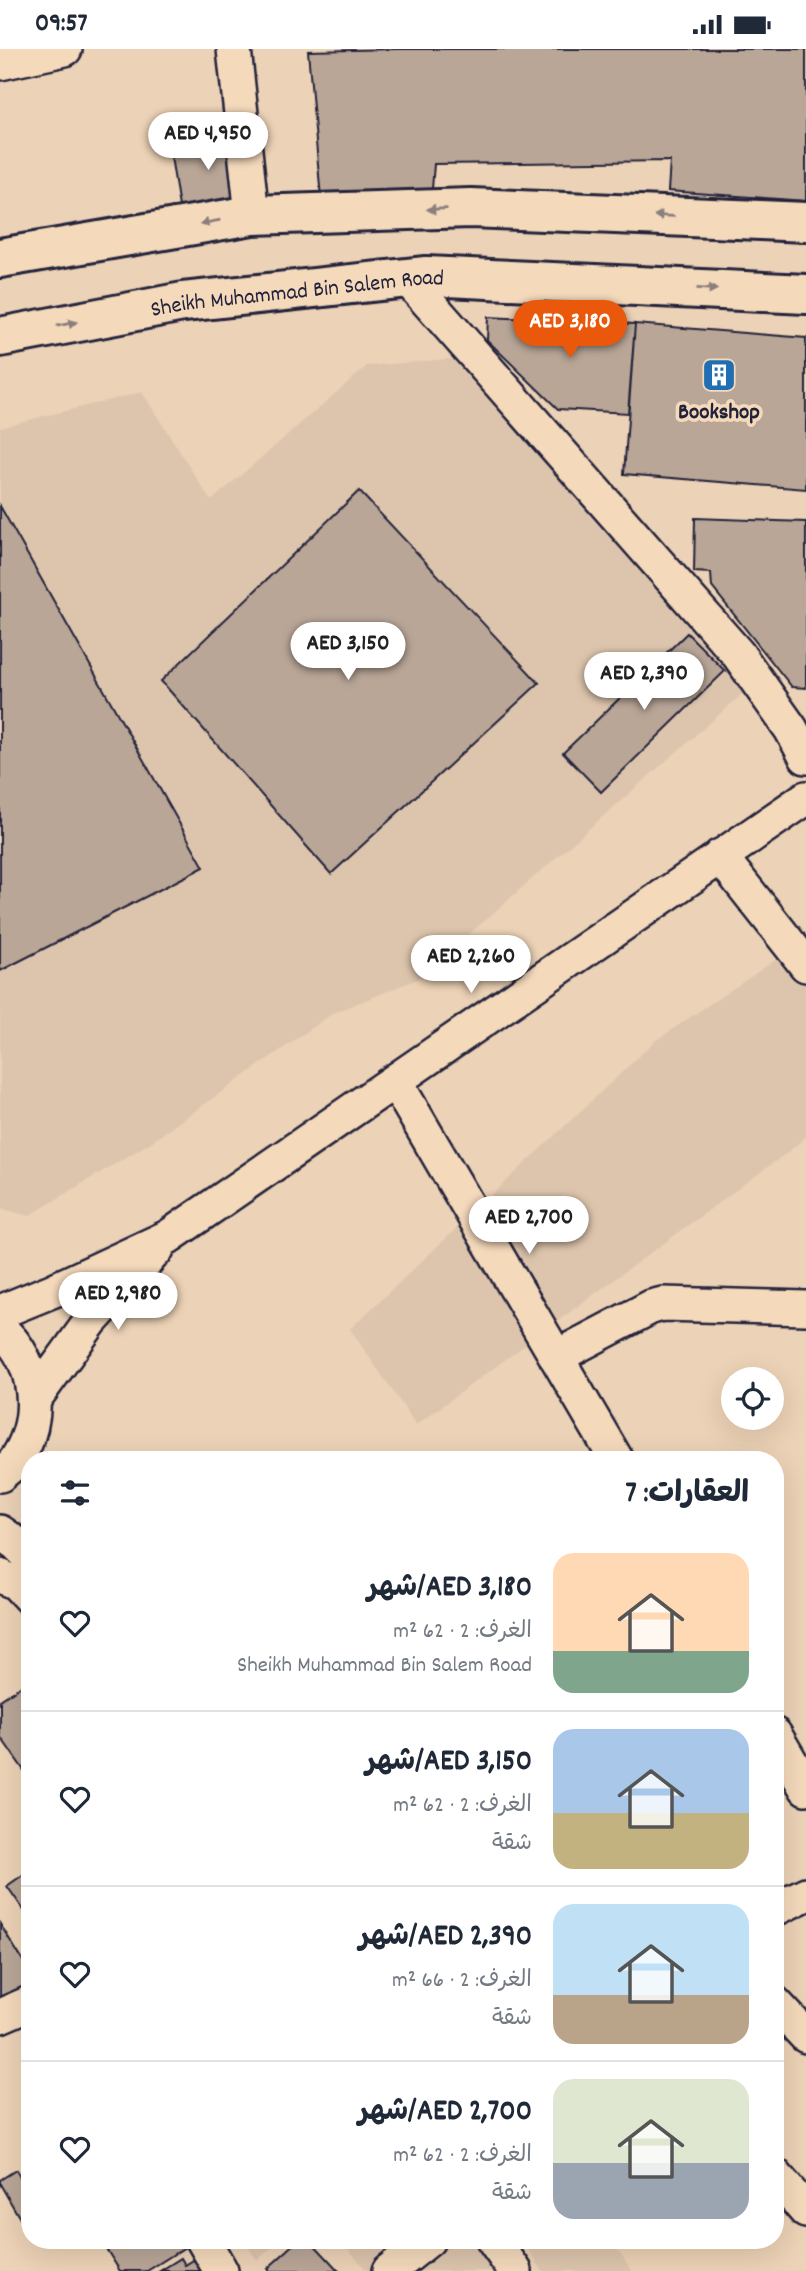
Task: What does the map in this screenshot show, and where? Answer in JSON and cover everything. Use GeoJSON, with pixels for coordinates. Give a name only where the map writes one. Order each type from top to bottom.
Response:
{"type":"FeatureCollection","features":[{"type":"Feature","properties":{"kind":"main road"},"geometry":{"type":"LineString","coordinates":[[0,258],[253,215],[471,208],[806,222]]}},
{"type":"Feature","properties":{"kind":"main road","name":"Sheikh Muhammad Bin Salem Road"},"geometry":{"type":"LineString","coordinates":[[0,337],[183,302],[407,278],[439,277],[806,294]]}},
{"type":"Feature","properties":{"kind":"street"},"geometry":{"type":"LineString","coordinates":[[0,62],[65,49]]}},
{"type":"Feature","properties":{"kind":"street"},"geometry":{"type":"LineString","coordinates":[[234,49],[253,215]]}},
{"type":"Feature","properties":{"kind":"street"},"geometry":{"type":"LineString","coordinates":[[407,278],[738,654],[791,729],[806,757]]}},
{"type":"Feature","properties":{"kind":"street"},"geometry":{"type":"LineString","coordinates":[[0,1312],[168,1237],[806,798]]}},
{"type":"Feature","properties":{"kind":"street"},"geometry":{"type":"LineString","coordinates":[[720,856],[806,965]]}},
{"type":"Feature","properties":{"kind":"street"},"geometry":{"type":"LineString","coordinates":[[395,1080],[611,1451]]}},
{"type":"Feature","properties":{"kind":"street"},"geometry":{"type":"LineString","coordinates":[[34,1398],[91,1321],[168,1237]]}},
{"type":"Feature","properties":{"kind":"street"},"geometry":{"type":"LineString","coordinates":[[556,1357],[651,1307],[663,1304],[806,1308]]}},
{"type":"Feature","properties":{"kind":"street"},"geometry":{"type":"LineString","coordinates":[[0,1329],[11,1338],[28,1366],[34,1398],[35,1445]]}},
{"type":"Feature","properties":{"kind":"street"},"geometry":{"type":"LineString","coordinates":[[0,1475],[21,1456]]}},
{"type":"Feature","properties":{"kind":"street"},"geometry":{"type":"LineString","coordinates":[[0,1532],[21,1548]]}},
{"type":"Feature","properties":{"kind":"street"},"geometry":{"type":"LineString","coordinates":[[0,1576],[21,1588]]}},
{"type":"Feature","properties":{"kind":"street"},"geometry":{"type":"LineString","coordinates":[[784,1750],[806,1787]]}},
{"type":"Feature","properties":{"kind":"street"},"geometry":{"type":"LineString","coordinates":[[784,1905],[806,1894]]}},
{"type":"Feature","properties":{"kind":"street"},"geometry":{"type":"LineString","coordinates":[[0,2016],[21,2007]]}},
{"type":"Feature","properties":{"kind":"street"},"geometry":{"type":"LineString","coordinates":[[784,2013],[806,2036]]}},
{"type":"Feature","properties":{"kind":"street"},"geometry":{"type":"LineString","coordinates":[[784,2185],[806,2211]]}},
{"type":"Feature","properties":{"kind":"street"},"geometry":{"type":"LineString","coordinates":[[208,2249],[221,2271]]}},
{"type":"Feature","properties":{"kind":"street"},"geometry":{"type":"LineString","coordinates":[[389,2271],[417,2249]]}},
{"type":"Feature","properties":{"kind":"street"},"geometry":{"type":"LineString","coordinates":[[499,2249],[515,2271]]}},
{"type":"Feature","properties":{"kind":"shaded area"},"geometry":{"type":"Polygon","coordinates":[[[472,357],[747,690],[418,979],[333,1013],[151,1142],[29,1216],[0,1208],[0,427],[142,392],[211,501],[367,366],[472,357]]]}},
{"type":"Feature","properties":{"kind":"shaded area"},"geometry":{"type":"Polygon","coordinates":[[[793,948],[806,955],[806,1136],[792,1149],[416,1425],[350,1329],[655,1041],[793,948]]]}},
{"type":"Feature","properties":{"kind":"shaded area"},"geometry":{"type":"Polygon","coordinates":[[[249,2249],[270,2249],[257,2260],[249,2249]]]}},
{"type":"Feature","properties":{"kind":"shaded area"},"geometry":{"type":"Polygon","coordinates":[[[349,2249],[481,2249],[500,2271],[367,2271],[349,2249]]]}},
{"type":"Feature","properties":{"kind":"shaded area"},"geometry":{"type":"Polygon","coordinates":[[[528,2249],[618,2249],[632,2271],[543,2271],[528,2249]]]}},
{"type":"Feature","properties":{"kind":"building"},"geometry":{"type":"Polygon","coordinates":[[[806,49],[806,201],[668,191],[670,161],[434,164],[432,189],[321,198],[308,51],[806,49]]]}},
{"type":"Feature","properties":{"kind":"building"},"geometry":{"type":"Polygon","coordinates":[[[236,133],[247,198],[180,213],[169,144],[236,133]]]}},
{"type":"Feature","properties":{"kind":"building"},"geometry":{"type":"Polygon","coordinates":[[[488,317],[635,324],[628,413],[558,409],[487,340],[488,317]]]}},
{"type":"Feature","properties":{"kind":"building","name":"Bookshop"},"geometry":{"type":"Polygon","coordinates":[[[635,324],[806,338],[806,489],[624,474],[635,324]]]}},
{"type":"Feature","properties":{"kind":"building"},"geometry":{"type":"Polygon","coordinates":[[[359,491],[539,683],[331,874],[161,681],[359,491]]]}},
{"type":"Feature","properties":{"kind":"building"},"geometry":{"type":"Polygon","coordinates":[[[0,506],[204,867],[0,971],[0,506]]]}},
{"type":"Feature","properties":{"kind":"building"},"geometry":{"type":"Polygon","coordinates":[[[695,518],[806,522],[806,688],[792,687],[712,587],[711,573],[694,572],[695,518]]]}},
{"type":"Feature","properties":{"kind":"building"},"geometry":{"type":"Polygon","coordinates":[[[687,633],[725,671],[601,792],[563,753],[687,633]]]}},
{"type":"Feature","properties":{"kind":"building"},"geometry":{"type":"Polygon","coordinates":[[[21,1686],[21,1766],[0,1736],[0,1700],[21,1686]]]}},
{"type":"Feature","properties":{"kind":"building"},"geometry":{"type":"Polygon","coordinates":[[[21,1876],[21,1906],[7,1886],[21,1876]]]}},
{"type":"Feature","properties":{"kind":"building"},"geometry":{"type":"Polygon","coordinates":[[[0,1924],[21,1958],[21,1996],[0,2005],[0,1924]]]}},
{"type":"Feature","properties":{"kind":"building"},"geometry":{"type":"Polygon","coordinates":[[[16,2170],[21,2179],[21,2220],[0,2184],[0,2180],[16,2170]]]}},
{"type":"Feature","properties":{"kind":"building"},"geometry":{"type":"Polygon","coordinates":[[[106,2249],[182,2249],[147,2271],[120,2271],[106,2249]]]}},
{"type":"Feature","properties":{"kind":"building"},"geometry":{"type":"Polygon","coordinates":[[[289,2249],[318,2249],[339,2271],[270,2271],[268,2268],[289,2249]]]}},
{"type":"Feature","properties":{"kind":"building"},"geometry":{"type":"Polygon","coordinates":[[[200,2256],[210,2271],[160,2271],[181,2258],[185,2265],[200,2256]]]}},
{"type":"Feature","properties":{"kind":"place","name":"Bookshop"},"geometry":{"type":"Point","coordinates":[719,375]}}]}
